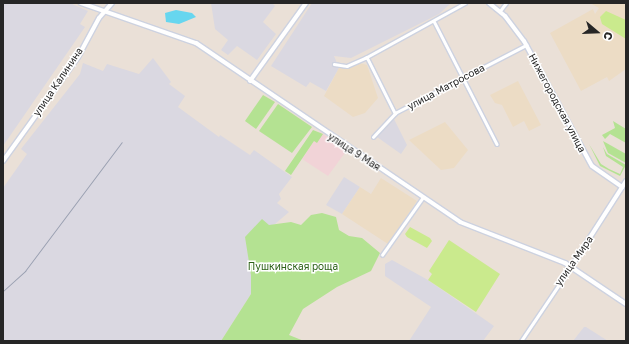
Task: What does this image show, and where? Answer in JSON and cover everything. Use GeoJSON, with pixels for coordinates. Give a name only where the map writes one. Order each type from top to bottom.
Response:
{"type":"FeatureCollection","features":[{"type":"Feature","properties":{"kind":"main road","name":"улица 9 Мая"},"geometry":{"type":"LineString","coordinates":[[81,3],[103,12],[188,40],[463,224],[570,267],[626,304]]}},
{"type":"Feature","properties":{"kind":"main road","name":"улица Калинина"},"geometry":{"type":"LineString","coordinates":[[3,161],[78,57],[103,12],[112,3]]}},
{"type":"Feature","properties":{"kind":"main road"},"geometry":{"type":"LineString","coordinates":[[250,81],[306,3]]}},
{"type":"Feature","properties":{"kind":"main road","name":"Нижегородская улица"},"geometry":{"type":"LineString","coordinates":[[489,3],[500,11],[526,44],[592,166],[622,187]]}},
{"type":"Feature","properties":{"kind":"main road","name":"улица Мира"},"geometry":{"type":"LineString","coordinates":[[570,267],[626,181]]}},
{"type":"Feature","properties":{"kind":"street"},"geometry":{"type":"LineString","coordinates":[[334,64],[347,66],[367,57],[465,3]]}},
{"type":"Feature","properties":{"kind":"street"},"geometry":{"type":"LineString","coordinates":[[500,11],[506,3]]}},
{"type":"Feature","properties":{"kind":"street"},"geometry":{"type":"LineString","coordinates":[[434,21],[496,144]]}},
{"type":"Feature","properties":{"kind":"street","name":"улица Матросова"},"geometry":{"type":"LineString","coordinates":[[372,137],[395,113],[526,44]]}},
{"type":"Feature","properties":{"kind":"street"},"geometry":{"type":"LineString","coordinates":[[367,57],[395,113]]}},
{"type":"Feature","properties":{"kind":"street"},"geometry":{"type":"LineString","coordinates":[[382,255],[423,197]]}},
{"type":"Feature","properties":{"kind":"street","name":"улица Мира"},"geometry":{"type":"LineString","coordinates":[[522,341],[570,267]]}},
{"type":"Feature","properties":{"kind":"shaded area"},"geometry":{"type":"Polygon","coordinates":[[[3,3],[70,3],[88,11],[80,24],[85,27],[3,146],[3,3]]]}},
{"type":"Feature","properties":{"kind":"shaded area"},"geometry":{"type":"Polygon","coordinates":[[[211,3],[272,3],[275,6],[263,22],[276,34],[257,60],[237,46],[228,55],[221,50],[228,40],[215,29],[211,3]]]}},
{"type":"Feature","properties":{"kind":"shaded area"},"geometry":{"type":"Polygon","coordinates":[[[312,3],[451,3],[439,14],[351,58],[334,56],[339,68],[326,91],[310,82],[306,87],[271,66],[312,3]]]}},
{"type":"Feature","properties":{"kind":"shaded area"},"geometry":{"type":"Polygon","coordinates":[[[590,3],[626,3],[626,69],[609,81],[607,77],[581,91],[550,33],[593,9],[595,14],[599,8],[590,3]]]}},
{"type":"Feature","properties":{"kind":"shaded area"},"geometry":{"type":"Polygon","coordinates":[[[153,58],[171,82],[169,84],[185,96],[178,107],[219,137],[220,135],[250,155],[254,150],[292,177],[279,194],[281,199],[277,203],[289,212],[275,224],[246,237],[251,275],[251,294],[221,341],[3,341],[3,188],[27,154],[21,149],[80,74],[83,63],[103,71],[107,64],[139,74],[153,58]]]}},
{"type":"Feature","properties":{"kind":"shaded area"},"geometry":{"type":"Polygon","coordinates":[[[360,63],[367,65],[378,98],[365,113],[353,117],[324,96],[339,68],[347,69],[360,63]]]}},
{"type":"Feature","properties":{"kind":"shaded area"},"geometry":{"type":"Polygon","coordinates":[[[518,81],[541,125],[529,131],[524,121],[513,127],[502,105],[495,103],[490,95],[518,81]]]}},
{"type":"Feature","properties":{"kind":"shaded area"},"geometry":{"type":"Polygon","coordinates":[[[394,119],[407,145],[401,154],[377,137],[394,119]]]}},
{"type":"Feature","properties":{"kind":"shaded area"},"geometry":{"type":"Polygon","coordinates":[[[445,122],[468,150],[454,168],[441,170],[409,140],[445,122]]]}},
{"type":"Feature","properties":{"kind":"shaded area"},"geometry":{"type":"Polygon","coordinates":[[[320,132],[347,150],[328,176],[302,159],[320,132]]]}},
{"type":"Feature","properties":{"kind":"shaded area"},"geometry":{"type":"Polygon","coordinates":[[[344,177],[360,187],[342,214],[326,205],[344,177]]]}},
{"type":"Feature","properties":{"kind":"shaded area"},"geometry":{"type":"Polygon","coordinates":[[[381,178],[417,201],[388,244],[342,214],[360,187],[371,194],[381,178]]]}},
{"type":"Feature","properties":{"kind":"shaded area"},"geometry":{"type":"Polygon","coordinates":[[[392,260],[428,280],[494,326],[483,341],[409,341],[431,307],[385,276],[385,264],[392,260]]]}},
{"type":"Feature","properties":{"kind":"shaded area"},"geometry":{"type":"Polygon","coordinates":[[[584,327],[586,327],[608,341],[573,341],[584,327]]]}},
{"type":"Feature","properties":{"kind":"green space"},"geometry":{"type":"Polygon","coordinates":[[[606,11],[626,20],[626,39],[602,24],[600,17],[606,11]]]}},
{"type":"Feature","properties":{"kind":"green space"},"geometry":{"type":"Polygon","coordinates":[[[263,95],[275,102],[256,129],[245,121],[263,95]]]}},
{"type":"Feature","properties":{"kind":"green space"},"geometry":{"type":"Polygon","coordinates":[[[278,104],[312,127],[292,153],[259,131],[278,104]]]}},
{"type":"Feature","properties":{"kind":"green space"},"geometry":{"type":"Polygon","coordinates":[[[613,121],[626,129],[626,143],[610,134],[605,139],[602,135],[615,128],[613,121]]]}},
{"type":"Feature","properties":{"kind":"green space"},"geometry":{"type":"Polygon","coordinates":[[[313,130],[323,134],[317,143],[314,141],[291,175],[285,171],[313,130]]]}},
{"type":"Feature","properties":{"kind":"green space"},"geometry":{"type":"Polygon","coordinates":[[[603,141],[626,154],[626,163],[608,153],[603,141]]]}},
{"type":"Feature","properties":{"kind":"green space"},"geometry":{"type":"Polygon","coordinates":[[[589,144],[601,164],[609,169],[620,174],[623,167],[606,156],[603,147],[607,154],[626,165],[620,176],[600,166],[589,144]]]}},
{"type":"Feature","properties":{"kind":"green space","name":"Пушкинская роща"},"geometry":{"type":"Polygon","coordinates":[[[322,213],[336,217],[339,230],[349,236],[362,238],[380,253],[371,271],[337,287],[303,309],[289,335],[304,341],[221,341],[251,294],[251,275],[245,237],[262,219],[269,225],[291,222],[301,225],[311,215],[322,213]]]}},
{"type":"Feature","properties":{"kind":"green space"},"geometry":{"type":"Polygon","coordinates":[[[410,227],[430,238],[432,241],[427,248],[407,237],[405,234],[410,227]]]}},
{"type":"Feature","properties":{"kind":"green space"},"geometry":{"type":"Polygon","coordinates":[[[449,240],[500,274],[476,312],[428,280],[432,274],[429,271],[449,240]]]}},
{"type":"Feature","properties":{"kind":"water"},"geometry":{"type":"Polygon","coordinates":[[[176,10],[192,13],[196,17],[179,24],[166,22],[165,13],[176,10]]]}},
{"type":"Feature","properties":{"kind":"railway"},"geometry":{"type":"LineString","coordinates":[[3,291],[25,271],[122,142]]}}]}
